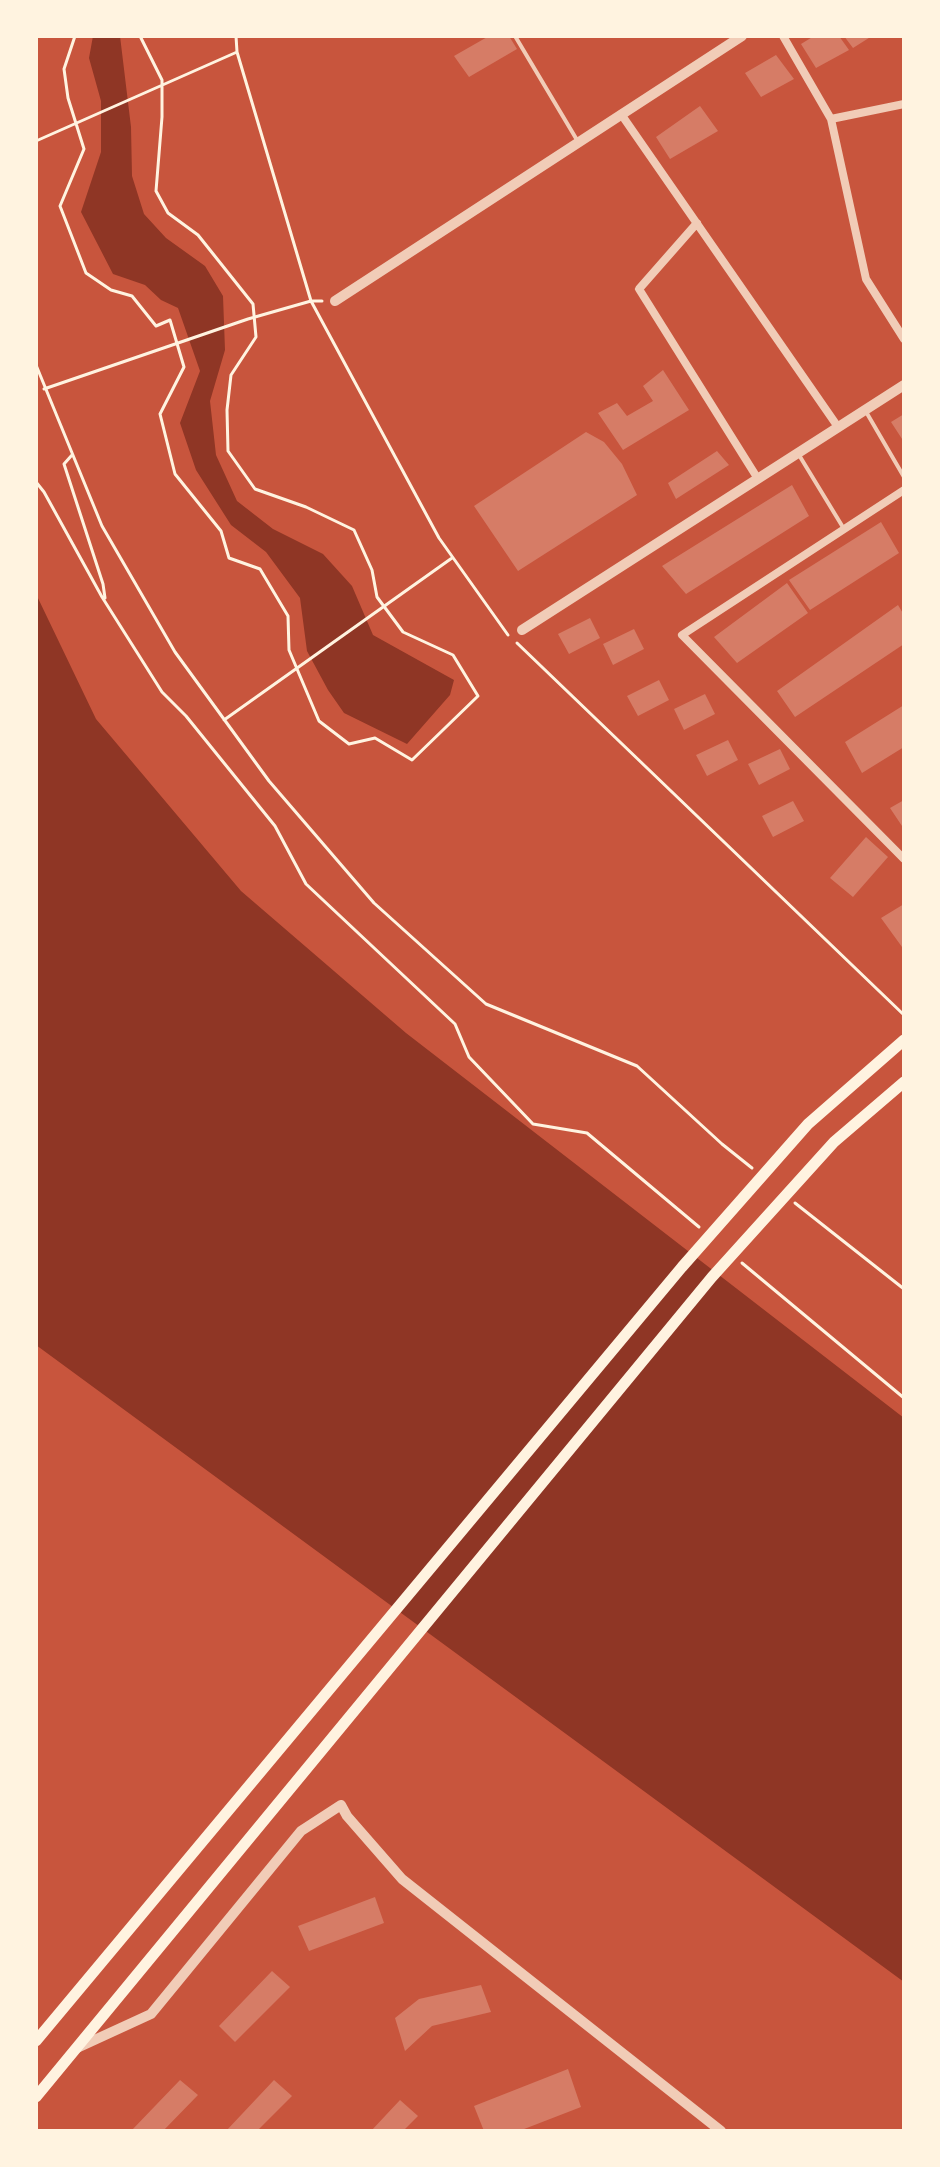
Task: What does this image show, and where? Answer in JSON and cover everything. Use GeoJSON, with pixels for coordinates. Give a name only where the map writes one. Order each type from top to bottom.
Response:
{"type":"FeatureCollection","features":[{"type":"Feature","properties":{"kind":"main road"},"geometry":{"type":"LineString","coordinates":[[36,2041],[682,1267],[808,1124],[904,1040]]}},
{"type":"Feature","properties":{"kind":"main road"},"geometry":{"type":"LineString","coordinates":[[36,2097],[712,1277],[834,1142],[904,1082]]}},
{"type":"Feature","properties":{"kind":"street"},"geometry":{"type":"LineString","coordinates":[[335,301],[742,36]]}},
{"type":"Feature","properties":{"kind":"street"},"geometry":{"type":"LineString","coordinates":[[783,36],[831,119],[866,279],[904,339]]}},
{"type":"Feature","properties":{"kind":"street"},"geometry":{"type":"LineString","coordinates":[[831,119],[904,104]]}},
{"type":"Feature","properties":{"kind":"street"},"geometry":{"type":"LineString","coordinates":[[621,114],[838,427]]}},
{"type":"Feature","properties":{"kind":"street"},"geometry":{"type":"LineString","coordinates":[[697,223],[639,289],[758,479]]}},
{"type":"Feature","properties":{"kind":"street"},"geometry":{"type":"LineString","coordinates":[[522,630],[904,385]]}},
{"type":"Feature","properties":{"kind":"street"},"geometry":{"type":"LineString","coordinates":[[904,490],[682,635],[904,859]]}},
{"type":"Feature","properties":{"kind":"street"},"geometry":{"type":"LineString","coordinates":[[77,2048],[151,2014],[301,1831],[341,1805],[402,1879],[721,2131]]}},
{"type":"Feature","properties":{"kind":"lane"},"geometry":{"type":"LineString","coordinates":[[515,36],[578,142]]}},
{"type":"Feature","properties":{"kind":"lane"},"geometry":{"type":"LineString","coordinates":[[865,410],[904,477]]}},
{"type":"Feature","properties":{"kind":"lane"},"geometry":{"type":"LineString","coordinates":[[797,453],[844,529]]}},
{"type":"Feature","properties":{"kind":"path"},"geometry":{"type":"LineString","coordinates":[[75,36],[64,69],[68,98],[84,149],[60,206],[86,273],[111,290],[132,296],[156,326],[170,320],[184,367],[160,414],[175,474],[221,531],[229,558],[260,569],[288,616],[289,650],[319,721],[349,744],[375,738],[412,760],[478,696],[453,655],[403,632],[377,597],[372,570],[354,530],[306,507],[255,489],[228,451],[227,410],[231,375],[256,337],[253,304],[198,235],[168,213],[156,191],[162,84],[140,36]]}},
{"type":"Feature","properties":{"kind":"path"},"geometry":{"type":"LineString","coordinates":[[236,36],[237,52],[311,301],[439,538],[509,636],[904,1015]]}},
{"type":"Feature","properties":{"kind":"path"},"geometry":{"type":"LineString","coordinates":[[36,141],[237,52]]}},
{"type":"Feature","properties":{"kind":"path"},"geometry":{"type":"LineString","coordinates":[[44,389],[254,317],[311,301],[335,301]]}},
{"type":"Feature","properties":{"kind":"path"},"geometry":{"type":"LineString","coordinates":[[36,365],[109,539],[175,652],[269,781],[374,903],[486,1004],[637,1066],[758,1173]]}},
{"type":"Feature","properties":{"kind":"path"},"geometry":{"type":"LineString","coordinates":[[72,455],[64,464],[103,584],[105,602]]}},
{"type":"Feature","properties":{"kind":"path"},"geometry":{"type":"LineString","coordinates":[[36,482],[105,602],[162,692],[186,716],[275,826],[306,884],[455,1024],[469,1057],[533,1124],[587,1133],[709,1235]]}},
{"type":"Feature","properties":{"kind":"path"},"geometry":{"type":"LineString","coordinates":[[224,720],[453,557]]}},
{"type":"Feature","properties":{"kind":"path"},"geometry":{"type":"LineString","coordinates":[[795,1202],[904,1289]]}},
{"type":"Feature","properties":{"kind":"path"},"geometry":{"type":"LineString","coordinates":[[734,1256],[904,1398]]}},
{"type":"Feature","properties":{"kind":"shaded area"},"geometry":{"type":"Polygon","coordinates":[[[93,36],[120,36],[131,127],[132,176],[144,214],[166,238],[205,266],[223,296],[225,350],[210,401],[216,455],[237,501],[273,529],[323,554],[352,586],[373,635],[454,680],[450,695],[407,744],[344,713],[328,690],[307,651],[300,598],[266,552],[231,525],[196,470],[180,423],[200,371],[178,308],[161,300],[145,285],[113,274],[81,212],[101,152],[101,101],[89,58],[93,36]]]}},
{"type":"Feature","properties":{"kind":"shaded area"},"geometry":{"type":"Polygon","coordinates":[[[36,594],[96,719],[241,891],[406,1033],[904,1418],[904,1982],[36,1345],[36,594]]]}},
{"type":"Feature","properties":{"kind":"building"},"geometry":{"type":"Polygon","coordinates":[[[489,36],[509,36],[517,49],[469,77],[454,56],[489,36]]]}},
{"type":"Feature","properties":{"kind":"building"},"geometry":{"type":"Polygon","coordinates":[[[814,36],[839,36],[849,50],[816,68],[801,44],[814,36]]]}},
{"type":"Feature","properties":{"kind":"building"},"geometry":{"type":"Polygon","coordinates":[[[844,36],[872,36],[853,48],[844,36]]]}},
{"type":"Feature","properties":{"kind":"building"},"geometry":{"type":"Polygon","coordinates":[[[776,55],[794,79],[761,97],[745,73],[776,55]]]}},
{"type":"Feature","properties":{"kind":"building"},"geometry":{"type":"Polygon","coordinates":[[[700,106],[718,131],[670,159],[656,137],[700,106]]]}},
{"type":"Feature","properties":{"kind":"building"},"geometry":{"type":"Polygon","coordinates":[[[663,370],[689,410],[623,450],[598,413],[617,403],[627,416],[653,401],[643,386],[663,370]]]}},
{"type":"Feature","properties":{"kind":"building"},"geometry":{"type":"Polygon","coordinates":[[[904,414],[904,442],[891,422],[904,414]]]}},
{"type":"Feature","properties":{"kind":"building"},"geometry":{"type":"Polygon","coordinates":[[[586,432],[604,442],[622,464],[637,495],[518,571],[474,506],[586,432]]]}},
{"type":"Feature","properties":{"kind":"building"},"geometry":{"type":"Polygon","coordinates":[[[717,451],[729,465],[676,499],[668,483],[717,451]]]}},
{"type":"Feature","properties":{"kind":"building"},"geometry":{"type":"Polygon","coordinates":[[[792,485],[809,516],[686,594],[662,566],[792,485]]]}},
{"type":"Feature","properties":{"kind":"building"},"geometry":{"type":"Polygon","coordinates":[[[881,522],[899,553],[810,610],[789,580],[881,522]]]}},
{"type":"Feature","properties":{"kind":"building"},"geometry":{"type":"Polygon","coordinates":[[[787,583],[808,613],[737,663],[714,637],[787,583]]]}},
{"type":"Feature","properties":{"kind":"building"},"geometry":{"type":"Polygon","coordinates":[[[898,605],[904,615],[904,644],[795,717],[777,691],[898,605]]]}},
{"type":"Feature","properties":{"kind":"building"},"geometry":{"type":"Polygon","coordinates":[[[590,618],[600,638],[569,654],[558,634],[590,618]]]}},
{"type":"Feature","properties":{"kind":"building"},"geometry":{"type":"Polygon","coordinates":[[[634,629],[644,649],[613,665],[603,644],[634,629]]]}},
{"type":"Feature","properties":{"kind":"building"},"geometry":{"type":"Polygon","coordinates":[[[659,680],[669,700],[638,716],[627,696],[659,680]]]}},
{"type":"Feature","properties":{"kind":"building"},"geometry":{"type":"Polygon","coordinates":[[[705,694],[715,714],[684,730],[674,709],[705,694]]]}},
{"type":"Feature","properties":{"kind":"building"},"geometry":{"type":"Polygon","coordinates":[[[904,705],[904,747],[862,773],[845,742],[904,705]]]}},
{"type":"Feature","properties":{"kind":"building"},"geometry":{"type":"Polygon","coordinates":[[[728,740],[738,760],[707,776],[696,755],[728,740]]]}},
{"type":"Feature","properties":{"kind":"building"},"geometry":{"type":"Polygon","coordinates":[[[780,749],[790,769],[759,785],[748,764],[780,749]]]}},
{"type":"Feature","properties":{"kind":"building"},"geometry":{"type":"Polygon","coordinates":[[[904,800],[904,829],[890,808],[904,800]]]}},
{"type":"Feature","properties":{"kind":"building"},"geometry":{"type":"Polygon","coordinates":[[[793,801],[804,821],[773,837],[762,816],[793,801]]]}},
{"type":"Feature","properties":{"kind":"building"},"geometry":{"type":"Polygon","coordinates":[[[866,837],[888,857],[853,897],[830,878],[866,837]]]}},
{"type":"Feature","properties":{"kind":"building"},"geometry":{"type":"Polygon","coordinates":[[[904,904],[904,946],[902,947],[881,918],[904,904]]]}},
{"type":"Feature","properties":{"kind":"building"},"geometry":{"type":"Polygon","coordinates":[[[375,1897],[384,1923],[309,1951],[298,1926],[375,1897]]]}},
{"type":"Feature","properties":{"kind":"building"},"geometry":{"type":"Polygon","coordinates":[[[272,1971],[290,1987],[235,2042],[219,2026],[272,1971]]]}},
{"type":"Feature","properties":{"kind":"building"},"geometry":{"type":"Polygon","coordinates":[[[481,1985],[491,2012],[432,2026],[405,2051],[395,2018],[419,1999],[481,1985]]]}},
{"type":"Feature","properties":{"kind":"building"},"geometry":{"type":"Polygon","coordinates":[[[568,2069],[581,2107],[519,2131],[484,2131],[474,2106],[568,2069]]]}},
{"type":"Feature","properties":{"kind":"building"},"geometry":{"type":"Polygon","coordinates":[[[180,2080],[198,2095],[163,2131],[131,2131],[180,2080]]]}},
{"type":"Feature","properties":{"kind":"building"},"geometry":{"type":"Polygon","coordinates":[[[274,2080],[292,2096],[257,2131],[226,2131],[274,2080]]]}},
{"type":"Feature","properties":{"kind":"building"},"geometry":{"type":"Polygon","coordinates":[[[400,2100],[418,2116],[403,2131],[371,2131],[400,2100]]]}}]}
